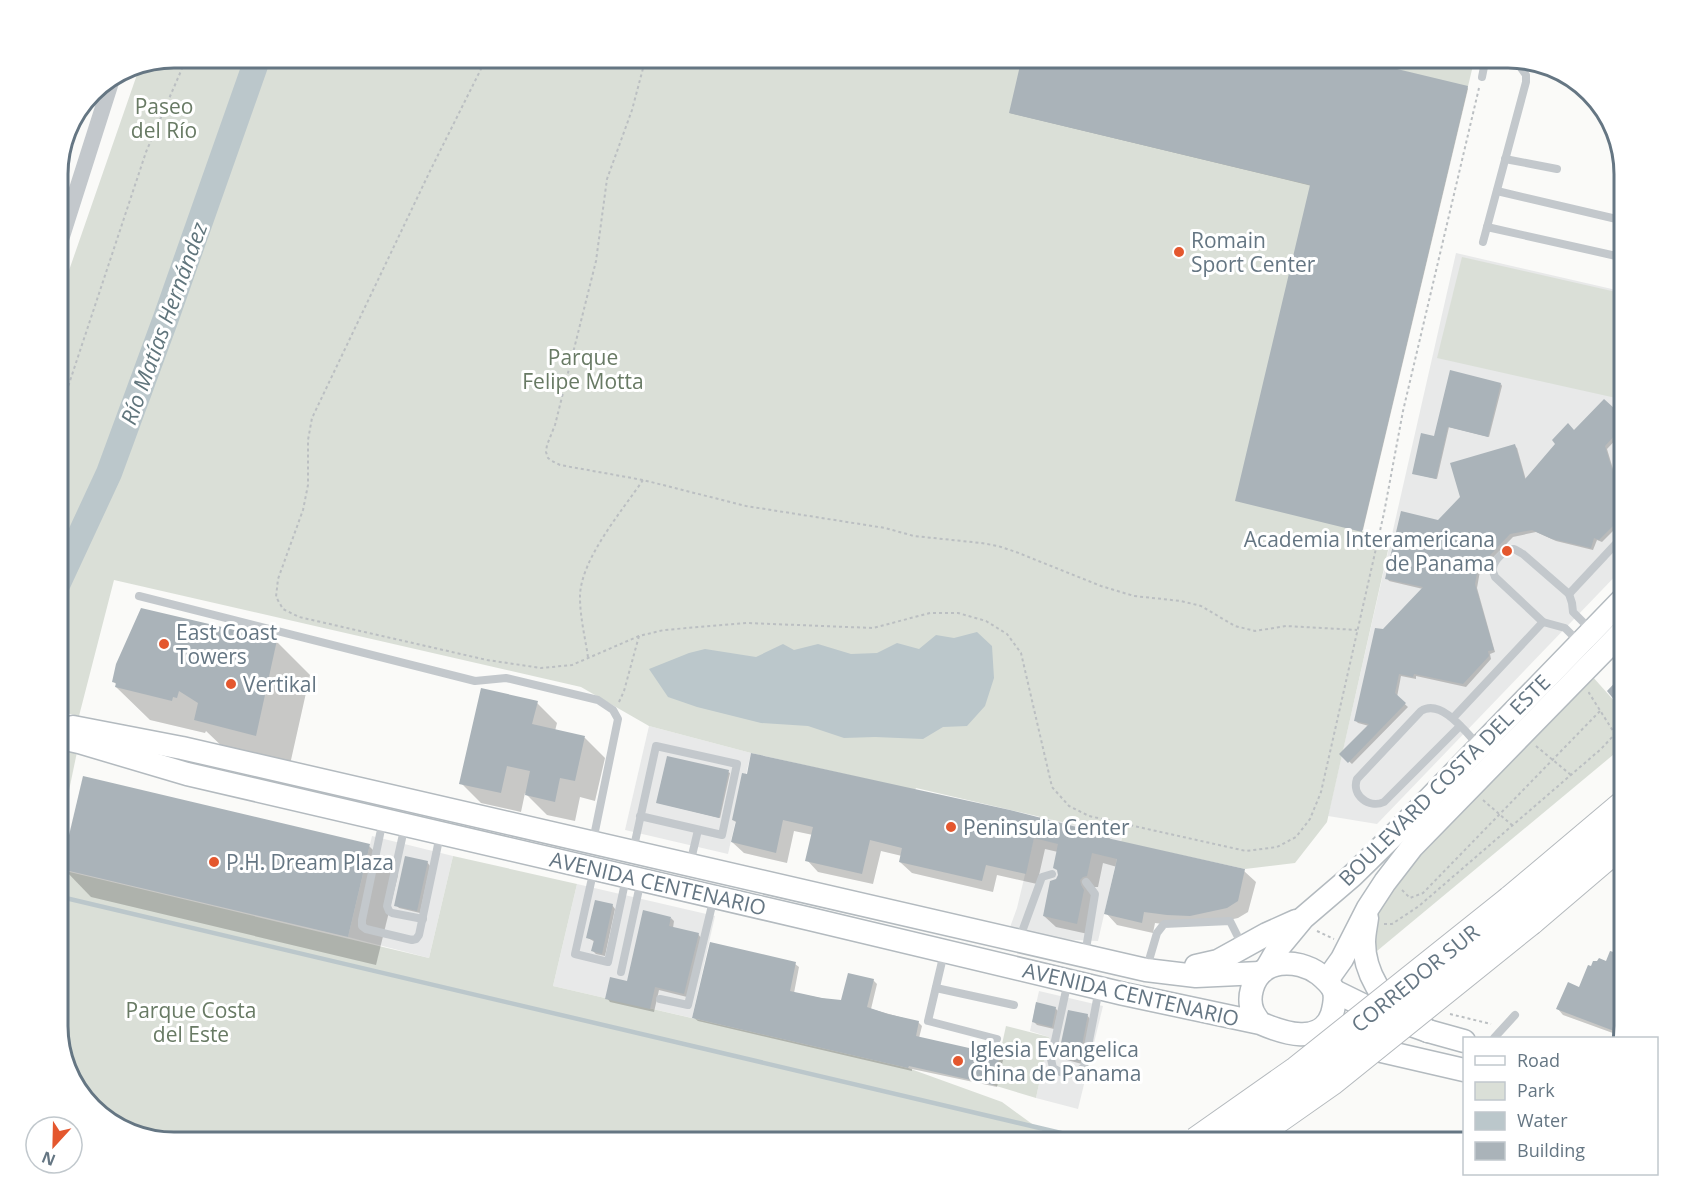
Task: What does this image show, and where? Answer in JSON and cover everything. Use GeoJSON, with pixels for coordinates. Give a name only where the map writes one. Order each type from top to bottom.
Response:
{"type":"FeatureCollection","features":[{"type":"Feature","properties":{"kind":"highway","name":"CORREDOR SUR"},"geometry":{"type":"LineString","coordinates":[[1257,1132],[1330,1081],[1520,910],[1614,816]]}},
{"type":"Feature","properties":{"kind":"highway","name":"CORREDOR SUR"},"geometry":{"type":"LineString","coordinates":[[1211,1132],[1520,910],[1614,846]]}},
{"type":"Feature","properties":{"kind":"main road","name":"BOULEVARD COSTA DEL ESTE"},"geometry":{"type":"LineString","coordinates":[[1330,986],[1342,959],[1375,916],[1385,882],[1404,839],[1479,746],[1614,608]]}},
{"type":"Feature","properties":{"kind":"main road","name":"BOULEVARD COSTA DEL ESTE"},"geometry":{"type":"LineString","coordinates":[[1264,970],[1279,947],[1303,918],[1352,876],[1404,839],[1570,685],[1614,640]]}},
{"type":"Feature","properties":{"kind":"main road"},"geometry":{"type":"LineString","coordinates":[[1554,669],[1570,685]]}},
{"type":"Feature","properties":{"kind":"main road","name":"AVENIDA CENTENARIO"},"geometry":{"type":"LineString","coordinates":[[72,736],[182,748],[1152,971],[1196,976],[1264,970]]}},
{"type":"Feature","properties":{"kind":"main road","name":"AVENIDA CENTENARIO"},"geometry":{"type":"LineString","coordinates":[[72,736],[186,774],[1100,988],[1260,1023]]}},
{"type":"Feature","properties":{"kind":"main road"},"geometry":{"type":"LineString","coordinates":[[590,868],[593,842]]}},
{"type":"Feature","properties":{"kind":"main road"},"geometry":{"type":"LineString","coordinates":[[1375,916],[1364,942],[1368,965],[1377,986],[1390,1005],[1408,1020],[1428,1031]]}},
{"type":"Feature","properties":{"kind":"main road"},"geometry":{"type":"LineString","coordinates":[[1152,971],[1199,966],[1218,961],[1267,934],[1303,918]]}},
{"type":"Feature","properties":{"kind":"main road"},"geometry":{"type":"LineString","coordinates":[[941,950],[944,923]]}},
{"type":"Feature","properties":{"kind":"main road"},"geometry":{"type":"LineString","coordinates":[[1046,975],[1052,948]]}},
{"type":"Feature","properties":{"kind":"main road"},"geometry":{"type":"LineString","coordinates":[[1463,1041],[1428,1031],[1383,1014],[1330,986],[1313,970],[1295,964],[1280,963],[1264,970],[1254,982],[1250,996],[1253,1011],[1260,1023],[1285,1032],[1309,1035],[1463,1070]]}},
{"type":"Feature","properties":{"kind":"main road"},"geometry":{"type":"LineString","coordinates":[[1309,1035],[1321,1029],[1330,1018],[1335,1005],[1330,986]]}},
{"type":"Feature","properties":{"kind":"street"},"geometry":{"type":"LineString","coordinates":[[68,217],[109,89]]}},
{"type":"Feature","properties":{"kind":"lane"},"geometry":{"type":"LineString","coordinates":[[1482,77],[1484,68]]}},
{"type":"Feature","properties":{"kind":"lane"},"geometry":{"type":"LineString","coordinates":[[1483,242],[1526,82],[1526,75],[1522,69]]}},
{"type":"Feature","properties":{"kind":"lane"},"geometry":{"type":"LineString","coordinates":[[1505,159],[1557,170]]}},
{"type":"Feature","properties":{"kind":"lane"},"geometry":{"type":"LineString","coordinates":[[1497,191],[1614,218]]}},
{"type":"Feature","properties":{"kind":"lane"},"geometry":{"type":"LineString","coordinates":[[1487,226],[1614,255]]}},
{"type":"Feature","properties":{"kind":"lane"},"geometry":{"type":"LineString","coordinates":[[1569,594],[1614,546]]}},
{"type":"Feature","properties":{"kind":"lane"},"geometry":{"type":"LineString","coordinates":[[1511,549],[1523,554],[1569,594],[1572,612],[1586,637],[1543,622],[1495,577],[1493,571],[1496,561],[1511,549]]}},
{"type":"Feature","properties":{"kind":"lane"},"geometry":{"type":"LineString","coordinates":[[139,596],[475,681],[506,678],[598,700],[612,710],[618,719],[593,842]]}},
{"type":"Feature","properties":{"kind":"lane"},"geometry":{"type":"LineString","coordinates":[[1453,718],[1543,622]]}},
{"type":"Feature","properties":{"kind":"lane"},"geometry":{"type":"LineString","coordinates":[[1460,726],[1384,802],[1372,804],[1358,794],[1355,786],[1357,779],[1420,711],[1430,707],[1440,709],[1453,718],[1479,746]]}},
{"type":"Feature","properties":{"kind":"lane"},"geometry":{"type":"LineString","coordinates":[[633,851],[640,816],[656,746],[737,764],[722,835],[640,816]]}},
{"type":"Feature","properties":{"kind":"lane"},"geometry":{"type":"LineString","coordinates":[[394,822],[362,926],[366,929],[412,940],[419,935],[441,833]]}},
{"type":"Feature","properties":{"kind":"lane"},"geometry":{"type":"LineString","coordinates":[[394,822],[387,906],[392,914],[423,920]]}},
{"type":"Feature","properties":{"kind":"lane"},"geometry":{"type":"LineString","coordinates":[[690,864],[698,830]]}},
{"type":"Feature","properties":{"kind":"lane"},"geometry":{"type":"LineString","coordinates":[[590,868],[575,954],[608,962],[634,878]]}},
{"type":"Feature","properties":{"kind":"lane"},"geometry":{"type":"LineString","coordinates":[[1019,940],[1042,877],[1052,874]]}},
{"type":"Feature","properties":{"kind":"lane"},"geometry":{"type":"LineString","coordinates":[[621,972],[634,878]]}},
{"type":"Feature","properties":{"kind":"lane"},"geometry":{"type":"LineString","coordinates":[[1085,956],[1095,894],[1086,882]]}},
{"type":"Feature","properties":{"kind":"lane"},"geometry":{"type":"LineString","coordinates":[[660,999],[688,1005],[714,896]]}},
{"type":"Feature","properties":{"kind":"lane"},"geometry":{"type":"LineString","coordinates":[[1152,971],[1157,933],[1164,924],[1230,921],[1243,949]]}},
{"type":"Feature","properties":{"kind":"lane"},"geometry":{"type":"LineString","coordinates":[[941,950],[936,988],[928,1021],[997,1039]]}},
{"type":"Feature","properties":{"kind":"lane"},"geometry":{"type":"LineString","coordinates":[[1068,980],[1051,1059],[1053,1068],[1062,1073],[1075,1074],[1084,1067],[1100,988]]}},
{"type":"Feature","properties":{"kind":"lane"},"geometry":{"type":"LineString","coordinates":[[936,988],[1014,1005]]}},
{"type":"Feature","properties":{"kind":"lane"},"geometry":{"type":"LineString","coordinates":[[1495,1037],[1515,1015]]}},
{"type":"Feature","properties":{"kind":"path"},"geometry":{"type":"LineString","coordinates":[[68,387],[146,152],[182,68]]}},
{"type":"Feature","properties":{"kind":"path"},"geometry":{"type":"LineString","coordinates":[[482,68],[312,418],[308,440],[308,485],[303,510],[278,579],[276,597],[283,609],[299,617],[487,660],[541,668],[572,664],[639,636],[663,630],[747,623],[873,628],[930,613],[958,612],[986,621],[1006,634],[1021,653],[1052,787],[1069,806],[1089,816],[1246,851],[1277,847],[1296,837],[1310,819],[1321,792],[1384,513],[1403,411],[1482,77]]}},
{"type":"Feature","properties":{"kind":"path"},"geometry":{"type":"LineString","coordinates":[[643,68],[632,110],[608,179],[596,261],[555,424],[546,445],[548,458],[552,462],[644,480],[746,506],[885,528],[914,536],[998,546],[1101,586],[1134,596],[1181,601],[1201,606],[1235,626],[1255,631],[1286,626],[1357,630]]}},
{"type":"Feature","properties":{"kind":"path"},"geometry":{"type":"LineString","coordinates":[[588,658],[580,597],[582,578],[592,555],[644,480]]}},
{"type":"Feature","properties":{"kind":"path"},"geometry":{"type":"LineString","coordinates":[[612,710],[619,703],[624,691],[639,636]]}},
{"type":"Feature","properties":{"kind":"path"},"geometry":{"type":"LineString","coordinates":[[1595,686],[1589,693],[1614,732]]}},
{"type":"Feature","properties":{"kind":"path"},"geometry":{"type":"LineString","coordinates":[[1400,889],[1410,897],[1424,892],[1600,711]]}},
{"type":"Feature","properties":{"kind":"path"},"geometry":{"type":"LineString","coordinates":[[1375,916],[1392,924],[1419,906],[1601,749],[1614,735]]}},
{"type":"Feature","properties":{"kind":"path"},"geometry":{"type":"LineString","coordinates":[[1536,746],[1571,775]]}},
{"type":"Feature","properties":{"kind":"path"},"geometry":{"type":"LineString","coordinates":[[1483,800],[1513,826]]}},
{"type":"Feature","properties":{"kind":"path"},"geometry":{"type":"LineString","coordinates":[[1450,1014],[1504,1027]]}},
{"type":"Feature","properties":{"kind":"shaded area","name":"Academia Interamericana de Panama"},"geometry":{"type":"Polygon","coordinates":[[[1456,253],[1614,289],[1614,577],[1377,824],[1328,816],[1456,253]]]}},
{"type":"Feature","properties":{"kind":"shaded area"},"geometry":{"type":"Polygon","coordinates":[[[649,726],[751,753],[728,854],[625,830],[649,726]]]}},
{"type":"Feature","properties":{"kind":"shaded area"},"geometry":{"type":"Polygon","coordinates":[[[1039,816],[1122,836],[1098,941],[1054,939],[1009,930],[1017,908],[1039,816]]]}},
{"type":"Feature","properties":{"kind":"shaded area"},"geometry":{"type":"Polygon","coordinates":[[[372,836],[453,856],[429,958],[348,937],[372,836]]]}},
{"type":"Feature","properties":{"kind":"shaded area"},"geometry":{"type":"Polygon","coordinates":[[[577,884],[715,916],[692,1018],[553,986],[577,884]]]}},
{"type":"Feature","properties":{"kind":"shaded area"},"geometry":{"type":"Polygon","coordinates":[[[1039,991],[1103,1006],[1078,1109],[1036,1098],[1049,1037],[1030,1031],[1039,991]]]}},
{"type":"Feature","properties":{"kind":"green space","name":"Parque Felipe Motta"},"geometry":{"type":"Polygon","coordinates":[[[167,68],[1472,68],[1362,531],[1391,537],[1327,822],[1295,863],[1245,869],[1121,842],[1122,836],[916,788],[915,790],[751,753],[649,726],[581,687],[114,580],[79,716],[68,714],[68,273],[137,74],[146,71],[167,68]]]}},
{"type":"Feature","properties":{"kind":"green space"},"geometry":{"type":"Polygon","coordinates":[[[1462,257],[1614,292],[1614,398],[1437,358],[1462,257]]]}},
{"type":"Feature","properties":{"kind":"green space"},"geometry":{"type":"Polygon","coordinates":[[[1592,676],[1614,701],[1614,754],[1377,951],[1373,933],[1377,912],[1403,873],[1592,676]]]}},
{"type":"Feature","properties":{"kind":"green space"},"geometry":{"type":"Polygon","coordinates":[[[68,750],[77,752],[68,795],[68,750]]]}},
{"type":"Feature","properties":{"kind":"green space","name":"Parque Costa del Este"},"geometry":{"type":"Polygon","coordinates":[[[453,856],[577,884],[553,986],[908,1068],[1002,1102],[1043,1132],[174,1132],[140,1126],[109,1110],[89,1090],[73,1059],[68,1032],[68,872],[429,958],[453,856]]]}},
{"type":"Feature","properties":{"kind":"green space"},"geometry":{"type":"Polygon","coordinates":[[[1006,1026],[1049,1037],[1036,1098],[993,1085],[1006,1026]]]}},
{"type":"Feature","properties":{"kind":"water"},"geometry":{"type":"Polygon","coordinates":[[[977,632],[992,646],[994,678],[985,706],[967,726],[943,727],[923,739],[844,738],[808,726],[761,723],[697,707],[668,697],[649,669],[705,649],[756,657],[783,644],[794,650],[818,644],[851,654],[877,653],[897,643],[919,649],[936,635],[954,638],[977,632]]]}},
{"type":"Feature","properties":{"kind":"building"},"geometry":{"type":"Polygon","coordinates":[[[1019,68],[1393,68],[1468,86],[1362,532],[1235,501],[1310,185],[1009,113],[1019,68]]]}},
{"type":"Feature","properties":{"kind":"building"},"geometry":{"type":"Polygon","coordinates":[[[1450,370],[1501,383],[1488,437],[1448,427],[1436,479],[1412,474],[1421,433],[1434,436],[1450,370]]]}},
{"type":"Feature","properties":{"kind":"building"},"geometry":{"type":"Polygon","coordinates":[[[1604,399],[1614,408],[1614,436],[1605,446],[1614,476],[1614,525],[1599,540],[1594,538],[1591,548],[1552,539],[1532,530],[1510,534],[1478,568],[1475,584],[1494,650],[1488,651],[1489,656],[1463,684],[1414,674],[1413,677],[1399,674],[1395,693],[1406,703],[1348,763],[1339,754],[1369,724],[1354,721],[1375,628],[1383,629],[1423,587],[1385,579],[1401,511],[1438,520],[1460,497],[1450,463],[1515,444],[1525,479],[1555,444],[1552,440],[1568,423],[1574,430],[1604,399]]]}},
{"type":"Feature","properties":{"kind":"building"},"geometry":{"type":"Polygon","coordinates":[[[141,608],[277,640],[256,736],[194,720],[198,703],[179,691],[177,698],[173,697],[172,701],[115,687],[116,683],[112,682],[116,664],[141,608]]]}},
{"type":"Feature","properties":{"kind":"building"},"geometry":{"type":"Polygon","coordinates":[[[1614,684],[1614,700],[1607,691],[1614,684]]]}},
{"type":"Feature","properties":{"kind":"building"},"geometry":{"type":"Polygon","coordinates":[[[481,688],[538,701],[532,724],[585,736],[575,781],[560,778],[555,802],[525,795],[530,771],[507,766],[501,793],[459,784],[481,688]]]}},
{"type":"Feature","properties":{"kind":"building"},"geometry":{"type":"Polygon","coordinates":[[[751,753],[1010,810],[1108,835],[1107,838],[1245,869],[1238,901],[1227,908],[1190,916],[1144,912],[1142,923],[1104,914],[1117,859],[1092,853],[1087,876],[1080,880],[1084,890],[1077,924],[1043,916],[1050,881],[1056,879],[1058,875],[1057,870],[1053,868],[1058,844],[1034,838],[1026,874],[986,865],[982,881],[899,862],[902,848],[870,840],[862,874],[805,861],[813,827],[783,820],[776,853],[731,842],[736,821],[732,820],[742,773],[747,774],[751,753]]]}},
{"type":"Feature","properties":{"kind":"building"},"geometry":{"type":"Polygon","coordinates":[[[667,756],[729,770],[719,818],[656,803],[667,756]]]}},
{"type":"Feature","properties":{"kind":"building","name":"P.H. Dream Plaza"},"geometry":{"type":"Polygon","coordinates":[[[83,776],[370,844],[348,937],[68,871],[68,839],[83,776]]]}},
{"type":"Feature","properties":{"kind":"building"},"geometry":{"type":"Polygon","coordinates":[[[405,856],[428,861],[417,911],[394,906],[405,856]]]}},
{"type":"Feature","properties":{"kind":"building"},"geometry":{"type":"Polygon","coordinates":[[[595,900],[613,904],[602,954],[591,951],[594,940],[586,938],[595,900]]]}},
{"type":"Feature","properties":{"kind":"building"},"geometry":{"type":"Polygon","coordinates":[[[643,910],[671,917],[669,926],[699,933],[684,994],[655,987],[650,1009],[605,999],[610,977],[627,981],[643,910]]]}},
{"type":"Feature","properties":{"kind":"building"},"geometry":{"type":"Polygon","coordinates":[[[710,942],[796,962],[790,991],[841,1000],[848,973],[874,979],[867,1007],[919,1021],[916,1036],[1000,1055],[993,1085],[909,1066],[908,1068],[692,1018],[710,942]]]}},
{"type":"Feature","properties":{"kind":"building"},"geometry":{"type":"Polygon","coordinates":[[[1610,951],[1614,952],[1614,1031],[1556,1009],[1568,982],[1579,987],[1588,965],[1591,966],[1593,961],[1599,958],[1606,961],[1610,951]]]}},
{"type":"Feature","properties":{"kind":"building"},"geometry":{"type":"Polygon","coordinates":[[[1036,1002],[1056,1007],[1052,1027],[1032,1022],[1036,1002]]]}},
{"type":"Feature","properties":{"kind":"building"},"geometry":{"type":"Polygon","coordinates":[[[1068,1010],[1088,1014],[1079,1061],[1058,1057],[1068,1010]]]}},
{"type":"Feature","properties":{"kind":"waterway","name":"Río Matías Hernández"},"geometry":{"type":"LineString","coordinates":[[68,561],[109,473],[254,68]]}},
{"type":"Feature","properties":{"kind":"waterway"},"geometry":{"type":"LineString","coordinates":[[68,899],[1057,1132]]}},
{"type":"Feature","properties":{"kind":"place","name":"Romain Sport Center"},"geometry":{"type":"Point","coordinates":[1179,252]}},
{"type":"Feature","properties":{"kind":"place","name":"Academia Interamericana de Panama"},"geometry":{"type":"Point","coordinates":[1507,551]}},
{"type":"Feature","properties":{"kind":"place","name":"East Coast Towers"},"geometry":{"type":"Point","coordinates":[164,644]}},
{"type":"Feature","properties":{"kind":"place","name":"Vertikal"},"geometry":{"type":"Point","coordinates":[231,684]}},
{"type":"Feature","properties":{"kind":"place","name":"Peninsula Center"},"geometry":{"type":"Point","coordinates":[951,827]}},
{"type":"Feature","properties":{"kind":"place","name":"P.H. Dream Plaza"},"geometry":{"type":"Point","coordinates":[214,862]}},
{"type":"Feature","properties":{"kind":"place","name":"Iglesia Evangelica China de Panama"},"geometry":{"type":"Point","coordinates":[958,1061]}},
{"type":"Feature","properties":{"kind":"park label","name":"Paseo del Río"},"geometry":{"type":"Point","coordinates":[164,118]}}]}
